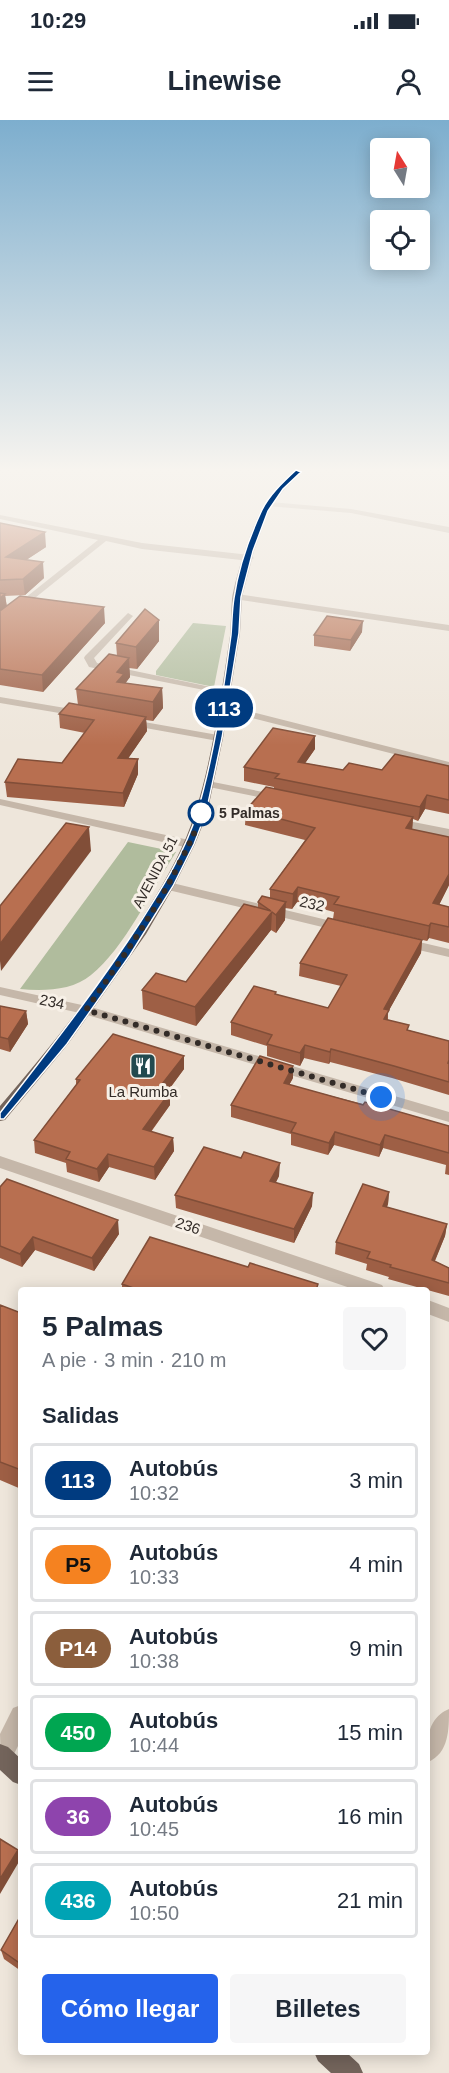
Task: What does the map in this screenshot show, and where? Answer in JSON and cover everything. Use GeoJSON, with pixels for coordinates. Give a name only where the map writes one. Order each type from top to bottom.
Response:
{"type":"FeatureCollection","features":[{"type":"Feature","properties":{"kind":"main road","name":"AVENIDA 51"},"geometry":{"type":"LineString","coordinates":[[0,1116],[86,1010],[139,934],[168,886],[189,844],[201,813],[218,738],[235,633],[237,597],[248,563]]}},
{"type":"Feature","properties":{"kind":"main road"},"geometry":{"type":"LineString","coordinates":[[1,1756],[18,1771]]}},
{"type":"Feature","properties":{"kind":"main road"},"geometry":{"type":"LineString","coordinates":[[330,2055],[350,2073]]}},
{"type":"Feature","properties":{"kind":"street"},"geometry":{"type":"LineString","coordinates":[[0,622],[74,563]]}},
{"type":"Feature","properties":{"kind":"street"},"geometry":{"type":"LineString","coordinates":[[237,597],[449,628]]}},
{"type":"Feature","properties":{"kind":"street"},"geometry":{"type":"LineString","coordinates":[[128,616],[89,658],[93,665],[225,693]]}},
{"type":"Feature","properties":{"kind":"street"},"geometry":{"type":"LineString","coordinates":[[0,700],[91,715]]}},
{"type":"Feature","properties":{"kind":"street"},"geometry":{"type":"LineString","coordinates":[[224,708],[449,765]]}},
{"type":"Feature","properties":{"kind":"street"},"geometry":{"type":"LineString","coordinates":[[113,719],[218,738]]}},
{"type":"Feature","properties":{"kind":"street"},"geometry":{"type":"LineString","coordinates":[[208,784],[288,800]]}},
{"type":"Feature","properties":{"kind":"street"},"geometry":{"type":"LineString","coordinates":[[0,802],[189,844]]}},
{"type":"Feature","properties":{"kind":"street"},"geometry":{"type":"LineString","coordinates":[[380,819],[449,833]]}},
{"type":"Feature","properties":{"kind":"street","name":"232"},"geometry":{"type":"LineString","coordinates":[[168,886],[359,932]]}},
{"type":"Feature","properties":{"kind":"street"},"geometry":{"type":"LineString","coordinates":[[393,940],[449,953]]}},
{"type":"Feature","properties":{"kind":"street","name":"234"},"geometry":{"type":"LineString","coordinates":[[0,992],[86,1010],[449,1117]]}},
{"type":"Feature","properties":{"kind":"street","name":"236"},"geometry":{"type":"LineString","coordinates":[[0,1162],[367,1287]]}},
{"type":"Feature","properties":{"kind":"street"},"geometry":{"type":"LineString","coordinates":[[430,1308],[449,1315]]}},
{"type":"Feature","properties":{"kind":"street"},"geometry":{"type":"LineString","coordinates":[[430,1748],[449,1720]]}},
{"type":"Feature","properties":{"kind":"street"},"geometry":{"type":"LineString","coordinates":[[1,1756],[18,1722]]}},
{"type":"Feature","properties":{"kind":"green space"},"geometry":{"type":"Polygon","coordinates":[[[193,623],[226,626],[214,687],[156,675],[156,671],[193,623]]]}},
{"type":"Feature","properties":{"kind":"green space"},"geometry":{"type":"Polygon","coordinates":[[[128,842],[176,852],[115,950],[91,975],[75,984],[48,990],[20,989],[128,842]]]}},
{"type":"Feature","properties":{"kind":"building"},"geometry":{"type":"Polygon","coordinates":[[[0,563],[42,563],[23,579],[0,580],[0,563]]]}},
{"type":"Feature","properties":{"kind":"building"},"geometry":{"type":"Polygon","coordinates":[[[20,596],[104,607],[42,675],[0,669],[0,611],[20,596]]]}},
{"type":"Feature","properties":{"kind":"building"},"geometry":{"type":"Polygon","coordinates":[[[145,609],[159,620],[136,647],[116,643],[145,609]]]}},
{"type":"Feature","properties":{"kind":"building"},"geometry":{"type":"Polygon","coordinates":[[[327,616],[363,621],[351,640],[314,635],[327,616]]]}},
{"type":"Feature","properties":{"kind":"building"},"geometry":{"type":"Polygon","coordinates":[[[109,654],[129,658],[117,672],[124,674],[117,682],[162,688],[153,702],[76,689],[109,654]]]}},
{"type":"Feature","properties":{"kind":"building"},"geometry":{"type":"Polygon","coordinates":[[[69,703],[146,717],[118,758],[138,759],[123,793],[5,782],[18,759],[62,763],[94,720],[59,714],[69,703]]]}},
{"type":"Feature","properties":{"kind":"building"},"geometry":{"type":"Polygon","coordinates":[[[273,728],[315,736],[298,762],[343,770],[349,763],[382,770],[395,754],[449,766],[449,800],[427,795],[420,807],[275,778],[279,774],[244,767],[273,728]]]}},
{"type":"Feature","properties":{"kind":"building"},"geometry":{"type":"Polygon","coordinates":[[[266,787],[413,817],[406,828],[449,837],[449,874],[433,903],[449,907],[449,927],[431,923],[429,926],[334,904],[339,897],[298,887],[293,894],[270,889],[315,828],[246,810],[266,787]]]}},
{"type":"Feature","properties":{"kind":"building"},"geometry":{"type":"Polygon","coordinates":[[[66,823],[89,827],[0,944],[0,906],[66,823]]]}},
{"type":"Feature","properties":{"kind":"building"},"geometry":{"type":"Polygon","coordinates":[[[262,896],[286,902],[276,915],[272,912],[195,1007],[142,990],[156,973],[186,982],[244,904],[271,911],[258,902],[262,896]]]}},
{"type":"Feature","properties":{"kind":"building"},"geometry":{"type":"Polygon","coordinates":[[[328,918],[422,940],[384,1009],[389,1010],[384,1019],[409,1025],[407,1030],[449,1041],[449,1082],[331,1049],[330,1052],[305,1045],[300,1053],[267,1044],[272,1035],[231,1022],[254,986],[328,1008],[347,975],[300,963],[328,918]]]}},
{"type":"Feature","properties":{"kind":"building"},"geometry":{"type":"Polygon","coordinates":[[[0,1006],[26,1011],[8,1039],[0,1037],[0,1006]]]}},
{"type":"Feature","properties":{"kind":"building"},"geometry":{"type":"Polygon","coordinates":[[[113,1034],[184,1056],[159,1088],[170,1092],[143,1129],[173,1138],[154,1167],[108,1154],[97,1169],[66,1159],[70,1152],[34,1140],[80,1080],[76,1079],[113,1034]]]}},
{"type":"Feature","properties":{"kind":"building"},"geometry":{"type":"Polygon","coordinates":[[[260,1056],[293,1066],[284,1083],[363,1105],[365,1102],[449,1126],[449,1153],[385,1135],[380,1145],[335,1132],[329,1143],[291,1132],[296,1123],[231,1105],[260,1056]]]}},
{"type":"Feature","properties":{"kind":"building"},"geometry":{"type":"Polygon","coordinates":[[[204,1147],[241,1158],[244,1152],[280,1163],[270,1181],[313,1193],[294,1229],[175,1195],[204,1147]]]}},
{"type":"Feature","properties":{"kind":"building"},"geometry":{"type":"Polygon","coordinates":[[[7,1179],[118,1220],[92,1258],[33,1237],[20,1254],[0,1246],[0,1187],[7,1179]]]}},
{"type":"Feature","properties":{"kind":"building"},"geometry":{"type":"Polygon","coordinates":[[[363,1184],[389,1192],[383,1206],[447,1224],[432,1260],[449,1268],[449,1283],[390,1267],[391,1265],[367,1258],[370,1252],[336,1242],[363,1184]]]}},
{"type":"Feature","properties":{"kind":"building"},"geometry":{"type":"Polygon","coordinates":[[[150,1237],[248,1267],[250,1263],[318,1284],[317,1287],[130,1287],[122,1284],[150,1237]]]}},
{"type":"Feature","properties":{"kind":"building"},"geometry":{"type":"Polygon","coordinates":[[[0,1305],[18,1312],[18,1469],[0,1462],[0,1305]]]}},
{"type":"Feature","properties":{"kind":"building"},"geometry":{"type":"Polygon","coordinates":[[[0,1839],[18,1850],[0,1879],[0,1839]]]}},
{"type":"Feature","properties":{"kind":"building"},"geometry":{"type":"Polygon","coordinates":[[[18,1920],[18,1962],[1,1950],[18,1920]]]}},
{"type":"Feature","properties":{"kind":"bus line","name":"113"},"geometry":{"type":"LineString","coordinates":[[0,1116],[63,1041],[126,953],[168,886],[189,844],[201,813],[218,738],[235,633],[237,597],[248,563]]}},
{"type":"Feature","properties":{"kind":"place","name":"5 Palmas"},"geometry":{"type":"Point","coordinates":[201,813]}},
{"type":"Feature","properties":{"kind":"place","name":"La Rumba"},"geometry":{"type":"Point","coordinates":[143,1066]}},
{"type":"Feature","properties":{"kind":"route"},"geometry":{"type":"LineString","coordinates":[[201,813],[189,844],[168,886],[139,934],[86,1010],[381,1097]]}}]}
